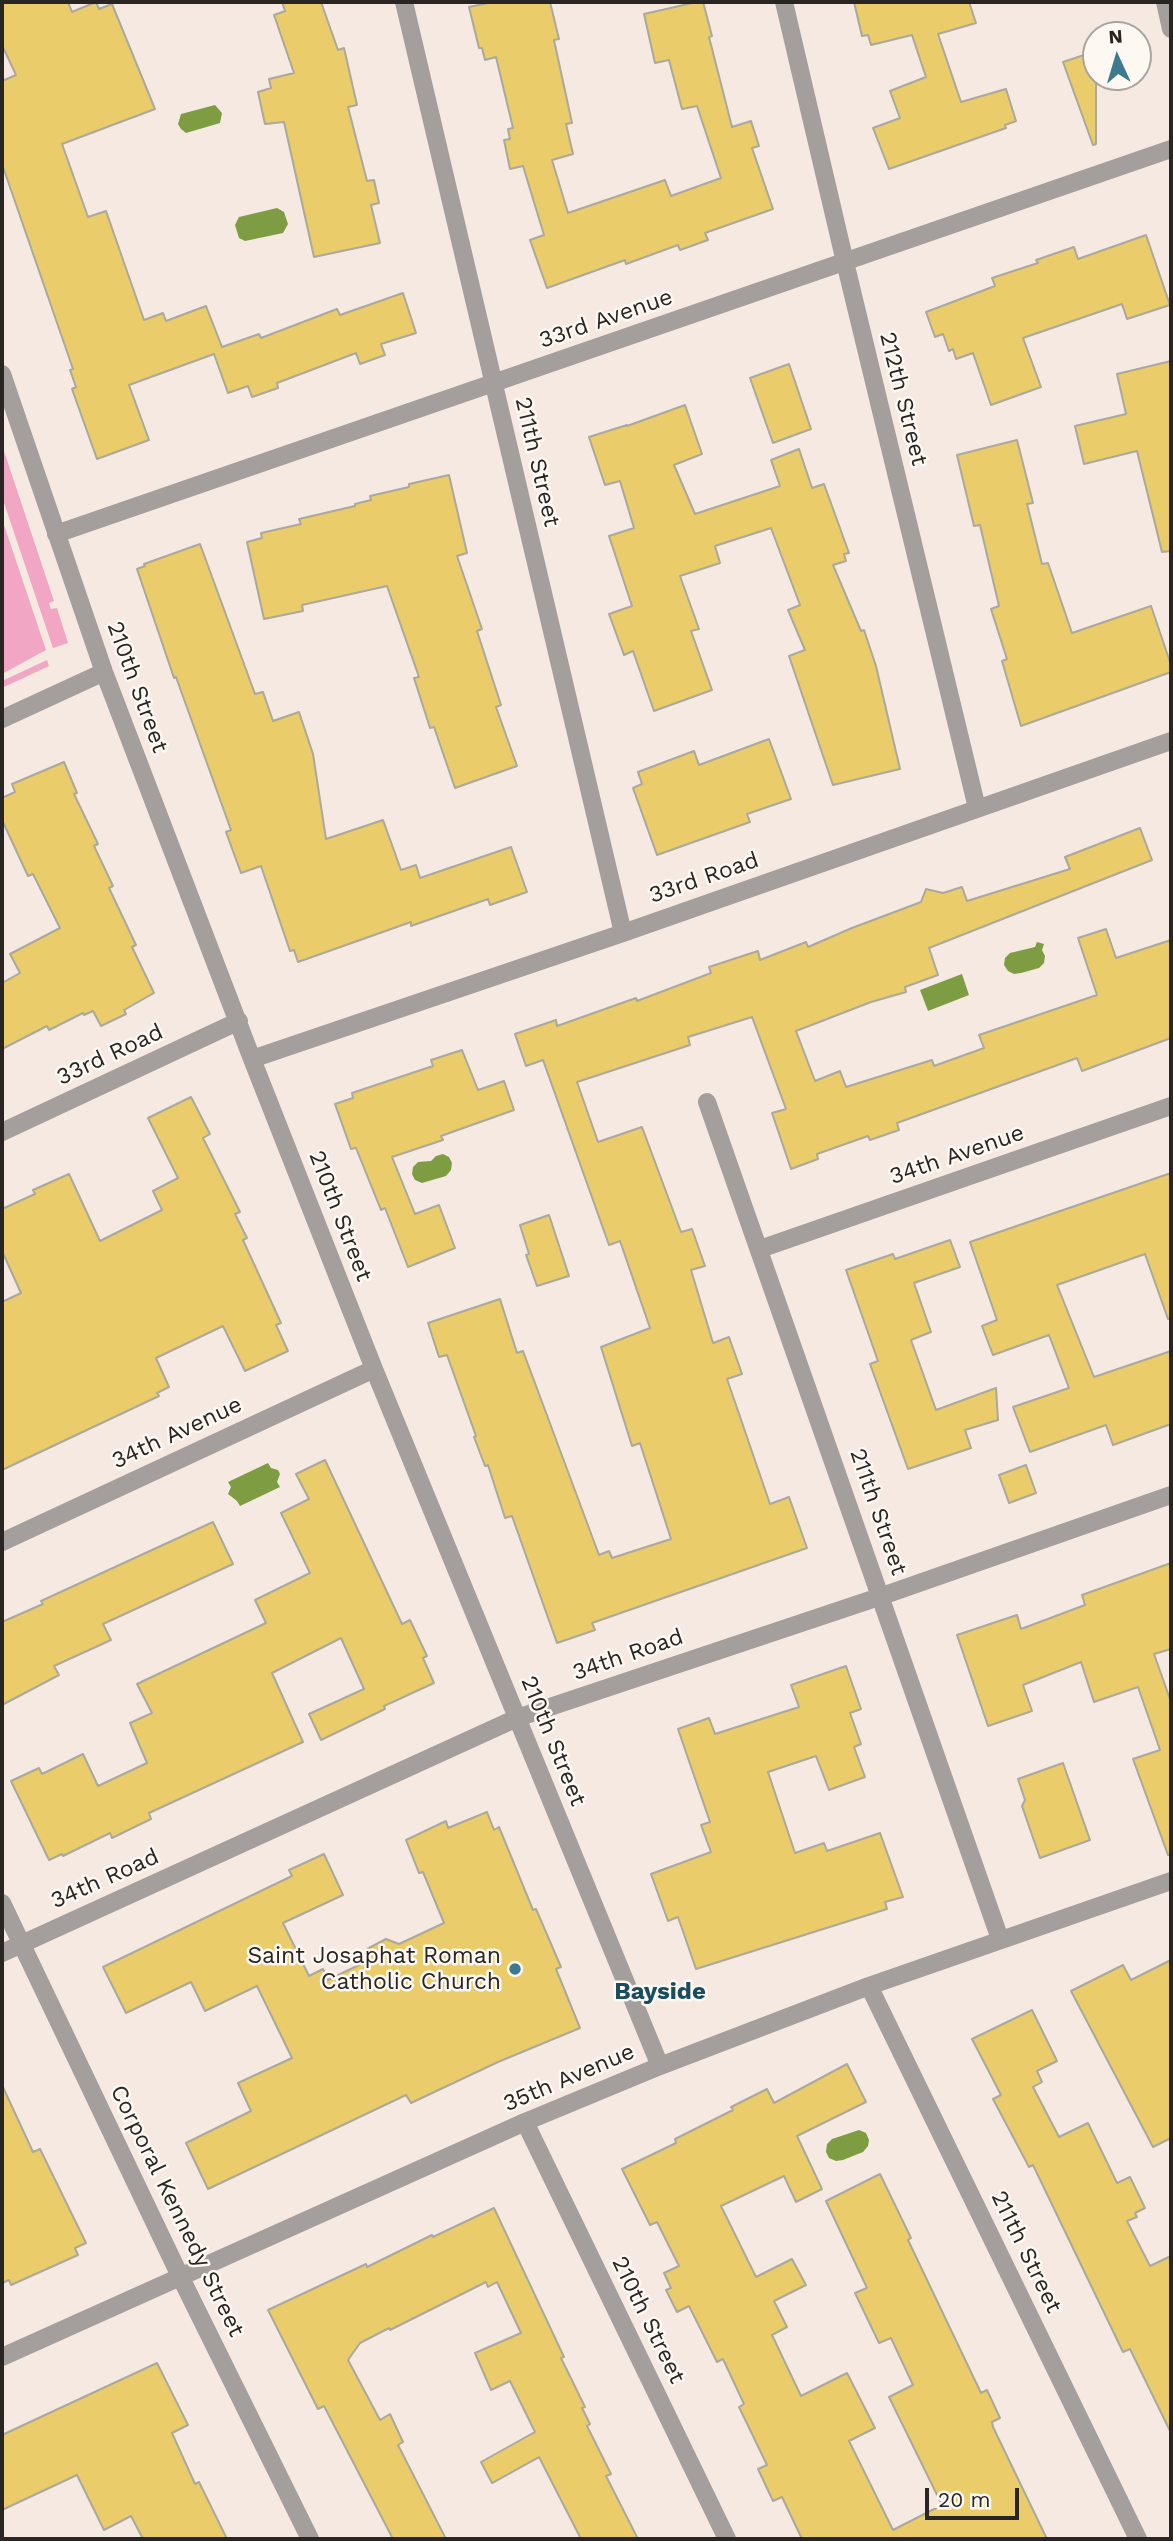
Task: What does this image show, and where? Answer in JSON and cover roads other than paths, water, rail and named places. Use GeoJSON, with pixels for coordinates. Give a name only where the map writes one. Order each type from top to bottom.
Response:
{"type":"FeatureCollection","features":[{"type":"Feature","properties":{"kind":"street","name":"211th Street"},"geometry":{"type":"LineString","coordinates":[[404,2],[623,933]]}},
{"type":"Feature","properties":{"kind":"street","name":"212th Street"},"geometry":{"type":"LineString","coordinates":[[784,2],[977,808]]}},
{"type":"Feature","properties":{"kind":"street"},"geometry":{"type":"LineString","coordinates":[[1165,2],[1171,29]]}},
{"type":"Feature","properties":{"kind":"street","name":"33rd Avenue"},"geometry":{"type":"LineString","coordinates":[[57,534],[1171,149]]}},
{"type":"Feature","properties":{"kind":"street","name":"210th Street"},"geometry":{"type":"LineString","coordinates":[[2,373],[104,672],[252,1059],[374,1369],[660,2066]]}},
{"type":"Feature","properties":{"kind":"street"},"geometry":{"type":"LineString","coordinates":[[2,719],[104,672]]}},
{"type":"Feature","properties":{"kind":"street","name":"33rd Road"},"geometry":{"type":"LineString","coordinates":[[252,1059],[623,933],[1171,741]]}},
{"type":"Feature","properties":{"kind":"street","name":"33rd Road"},"geometry":{"type":"LineString","coordinates":[[2,1132],[239,1021]]}},
{"type":"Feature","properties":{"kind":"street","name":"211th Street"},"geometry":{"type":"LineString","coordinates":[[707,1102],[1000,1939]]}},
{"type":"Feature","properties":{"kind":"street","name":"34th Avenue"},"geometry":{"type":"LineString","coordinates":[[760,1249],[1171,1107]]}},
{"type":"Feature","properties":{"kind":"street","name":"34th Avenue"},"geometry":{"type":"LineString","coordinates":[[2,1542],[374,1369]]}},
{"type":"Feature","properties":{"kind":"street","name":"34th Road"},"geometry":{"type":"LineString","coordinates":[[2,1953],[517,1718],[1171,1495]]}},
{"type":"Feature","properties":{"kind":"street","name":"35th Avenue"},"geometry":{"type":"LineString","coordinates":[[2,2357],[525,2122],[660,2066],[869,1986],[1171,1881]]}},
{"type":"Feature","properties":{"kind":"street","name":"Corporal Kennedy Street"},"geometry":{"type":"LineString","coordinates":[[2,1903],[180,2276],[310,2539]]}},
{"type":"Feature","properties":{"kind":"street","name":"211th Street"},"geometry":{"type":"LineString","coordinates":[[869,1986],[1138,2539]]}},
{"type":"Feature","properties":{"kind":"street","name":"210th Street"},"geometry":{"type":"LineString","coordinates":[[525,2122],[727,2539]]}},
{"type":"Feature","properties":{"kind":"place","name":"Saint Josaphat Roman Catholic Church"},"geometry":{"type":"Point","coordinates":[515,1969]}},
{"type":"Feature","properties":{"kind":"district","name":"Bayside"},"geometry":{"type":"Point","coordinates":[660,1992]}}]}
